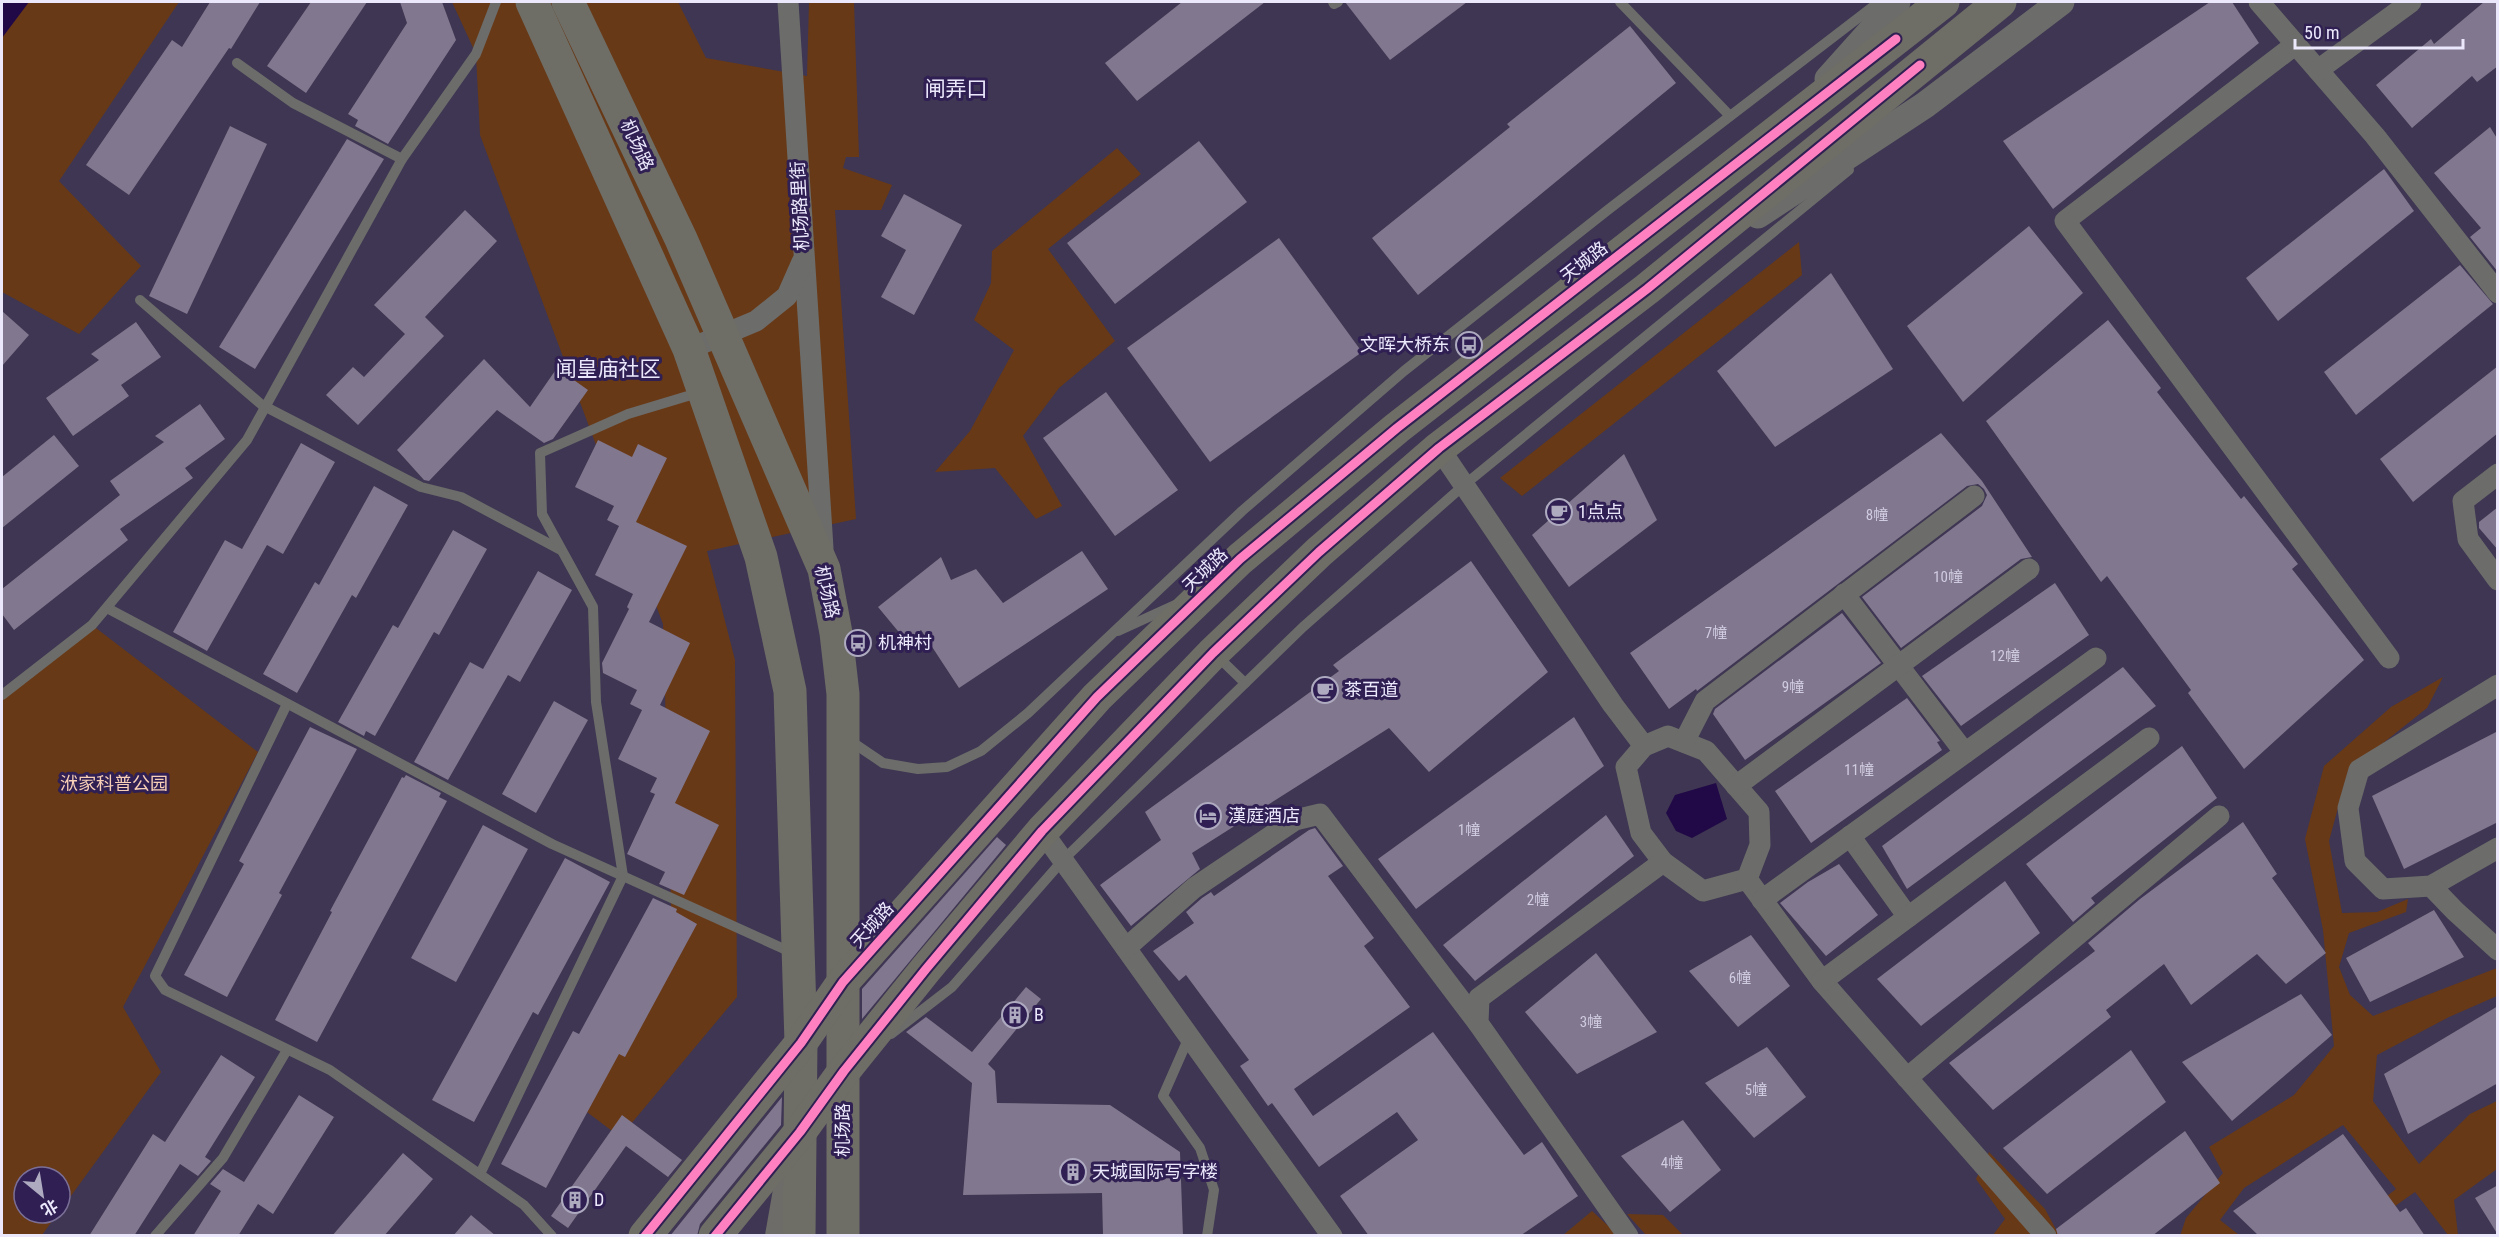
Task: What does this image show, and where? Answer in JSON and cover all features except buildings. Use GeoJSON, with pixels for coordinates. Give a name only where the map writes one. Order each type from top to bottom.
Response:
{"type":"FeatureCollection","features":[{"type":"Feature","properties":{"kind":"main road","name":"机场路"},"geometry":{"type":"LineString","coordinates":[[532,2],[689,349],[761,557],[790,691],[801,1043],[799,1236]]}},
{"type":"Feature","properties":{"kind":"main road","name":"机场路"},"geometry":{"type":"LineString","coordinates":[[568,2],[681,239],[824,569],[836,633],[843,694],[843,1236]]}},
{"type":"Feature","properties":{"kind":"main road","name":"天城路"},"geometry":{"type":"LineString","coordinates":[[645,1236],[801,1043],[843,982],[1097,697],[1240,559],[1397,428],[1943,2]]}},
{"type":"Feature","properties":{"kind":"main road"},"geometry":{"type":"LineString","coordinates":[[715,1236],[800,1132],[843,1071],[1042,831],[1213,653],[1319,552],[1439,448],[1647,288],[2000,2]]}},
{"type":"Feature","properties":{"kind":"main road","name":"机场路"},"geometry":{"type":"LineString","coordinates":[[780,1236],[800,1132]]}},
{"type":"Feature","properties":{"kind":"street","name":"机场路里街"},"geometry":{"type":"LineString","coordinates":[[689,349],[756,321],[787,296],[804,258],[788,2]]}},
{"type":"Feature","properties":{"kind":"street"},"geometry":{"type":"LineString","coordinates":[[1784,128],[1898,2]]}},
{"type":"Feature","properties":{"kind":"street"},"geometry":{"type":"LineString","coordinates":[[1647,288],[1925,105],[2061,2]]}},
{"type":"Feature","properties":{"kind":"street"},"geometry":{"type":"LineString","coordinates":[[2259,2],[2375,136],[2498,293]]}},
{"type":"Feature","properties":{"kind":"street"},"geometry":{"type":"LineString","coordinates":[[2318,70],[2411,2]]}},
{"type":"Feature","properties":{"kind":"street"},"geometry":{"type":"LineString","coordinates":[[2296,44],[2066,221],[2389,658]]}},
{"type":"Feature","properties":{"kind":"street"},"geometry":{"type":"LineString","coordinates":[[804,258],[824,569]]}},
{"type":"Feature","properties":{"kind":"street"},"geometry":{"type":"LineString","coordinates":[[1439,448],[1462,486],[1644,746]]}},
{"type":"Feature","properties":{"kind":"street"},"geometry":{"type":"LineString","coordinates":[[2498,474],[2463,501],[2468,539],[2498,580]]}},
{"type":"Feature","properties":{"kind":"street"},"geometry":{"type":"LineString","coordinates":[[1684,742],[1705,701],[1974,496]]}},
{"type":"Feature","properties":{"kind":"street"},"geometry":{"type":"LineString","coordinates":[[1736,786],[2030,569]]}},
{"type":"Feature","properties":{"kind":"street"},"geometry":{"type":"LineString","coordinates":[[1844,594],[1965,753]]}},
{"type":"Feature","properties":{"kind":"street"},"geometry":{"type":"LineString","coordinates":[[1762,900],[2096,658]]}},
{"type":"Feature","properties":{"kind":"street"},"geometry":{"type":"LineString","coordinates":[[2498,685],[2360,770],[2348,808],[2355,861],[2383,890],[2432,886],[2498,848]]}},
{"type":"Feature","properties":{"kind":"street"},"geometry":{"type":"LineString","coordinates":[[1668,736],[1706,751],[1759,812],[1760,846],[1747,879],[1703,891],[1664,862],[1641,833],[1626,767],[1644,746],[1668,736]]}},
{"type":"Feature","properties":{"kind":"street"},"geometry":{"type":"LineString","coordinates":[[1822,981],[2149,738]]}},
{"type":"Feature","properties":{"kind":"street"},"geometry":{"type":"LineString","coordinates":[[1126,948],[1204,882],[1295,820],[1320,814],[1478,1023],[1628,1236]]}},
{"type":"Feature","properties":{"kind":"street"},"geometry":{"type":"LineString","coordinates":[[1907,1078],[2219,816]]}},
{"type":"Feature","properties":{"kind":"street"},"geometry":{"type":"LineString","coordinates":[[1042,831],[1332,1236]]}},
{"type":"Feature","properties":{"kind":"street"},"geometry":{"type":"LineString","coordinates":[[1850,836],[1908,917]]}},
{"type":"Feature","properties":{"kind":"street"},"geometry":{"type":"LineString","coordinates":[[1478,1023],[1479,998],[1664,862]]}},
{"type":"Feature","properties":{"kind":"street"},"geometry":{"type":"LineString","coordinates":[[1747,879],[1822,981],[2046,1236]]}},
{"type":"Feature","properties":{"kind":"street"},"geometry":{"type":"LineString","coordinates":[[2432,886],[2455,911],[2498,950]]}},
{"type":"Feature","properties":{"kind":"lane"},"geometry":{"type":"LineString","coordinates":[[2,695],[92,625],[247,440],[402,159],[476,54],[496,2]]}},
{"type":"Feature","properties":{"kind":"lane"},"geometry":{"type":"LineString","coordinates":[[1620,2],[1730,116]]}},
{"type":"Feature","properties":{"kind":"lane"},"geometry":{"type":"LineString","coordinates":[[844,736],[883,763],[918,769],[947,767],[981,751],[1028,713],[1242,511],[1404,371],[1879,2]]}},
{"type":"Feature","properties":{"kind":"lane"},"geometry":{"type":"LineString","coordinates":[[237,63],[293,104],[402,159]]}},
{"type":"Feature","properties":{"kind":"lane"},"geometry":{"type":"LineString","coordinates":[[843,1071],[952,987],[1063,860],[1303,627],[1462,486],[1761,243],[1925,105]]}},
{"type":"Feature","properties":{"kind":"lane"},"geometry":{"type":"LineString","coordinates":[[140,300],[265,407],[421,487],[461,497],[561,550]]}},
{"type":"Feature","properties":{"kind":"lane"},"geometry":{"type":"LineString","coordinates":[[480,1174],[623,876],[596,702],[593,607],[542,514],[540,453],[628,414],[704,391]]}},
{"type":"Feature","properties":{"kind":"lane"},"geometry":{"type":"LineString","coordinates":[[1109,635],[1208,590]]}},
{"type":"Feature","properties":{"kind":"lane"},"geometry":{"type":"LineString","coordinates":[[107,608],[552,844],[798,955]]}},
{"type":"Feature","properties":{"kind":"lane"},"geometry":{"type":"LineString","coordinates":[[1213,653],[1245,683]]}},
{"type":"Feature","properties":{"kind":"lane"},"geometry":{"type":"LineString","coordinates":[[287,704],[155,976],[165,990],[330,1070],[524,1205],[552,1236]]}},
{"type":"Feature","properties":{"kind":"lane"},"geometry":{"type":"LineString","coordinates":[[1189,1036],[1163,1096],[1200,1148],[1214,1190],[1207,1236]]}},
{"type":"Feature","properties":{"kind":"lane"},"geometry":{"type":"LineString","coordinates":[[155,1236],[223,1158],[286,1050]]}},
{"type":"Feature","properties":{"kind":"green space"},"geometry":{"type":"Polygon","coordinates":[[[2,2],[179,2],[59,181],[141,266],[79,334],[2,292],[2,2]]]}},
{"type":"Feature","properties":{"kind":"green space"},"geometry":{"type":"Polygon","coordinates":[[[452,2],[678,2],[706,58],[807,76],[809,2],[854,2],[859,157],[846,157],[843,168],[892,185],[881,210],[835,210],[856,519],[707,551],[735,660],[737,997],[620,1137],[579,1106],[672,940],[663,624],[480,135],[476,54],[452,2]]]}},
{"type":"Feature","properties":{"kind":"green space"},"geometry":{"type":"Polygon","coordinates":[[[1117,148],[1141,174],[1048,249],[1115,341],[1059,388],[1023,436],[1062,506],[1036,519],[995,468],[935,472],[970,431],[1014,350],[974,320],[991,283],[992,251],[1117,148]]]}},
{"type":"Feature","properties":{"kind":"green space"},"geometry":{"type":"Polygon","coordinates":[[[1799,242],[1802,275],[1522,496],[1500,478],[1799,242]]]}},
{"type":"Feature","properties":{"kind":"green space","name":"洑家科普公园"},"geometry":{"type":"Polygon","coordinates":[[[92,625],[258,752],[123,1007],[161,1072],[72,1194],[72,1165],[12,1165],[12,1225],[49,1225],[42,1235],[2,1236],[2,695],[92,625]]]}},
{"type":"Feature","properties":{"kind":"green space"},"geometry":{"type":"Polygon","coordinates":[[[2443,677],[2427,708],[2348,771],[2329,841],[2342,913],[2377,912],[2408,899],[2406,912],[2349,933],[2339,967],[2350,995],[2373,1016],[2497,968],[2497,996],[2449,1017],[2377,1055],[2373,1101],[2419,1164],[2470,1114],[2497,1101],[2497,1169],[2454,1200],[2458,1235],[2448,1235],[2415,1192],[2354,1235],[2337,1235],[2396,1189],[2343,1125],[2244,1188],[2220,1220],[2239,1235],[2180,1236],[2186,1218],[2223,1173],[2209,1147],[2294,1095],[2334,1046],[2323,930],[2305,839],[2324,766],[2391,707],[2443,677]]]}},
{"type":"Feature","properties":{"kind":"green space"},"geometry":{"type":"Polygon","coordinates":[[[1989,1152],[2045,1209],[2059,1235],[1993,1235],[2005,1219],[1976,1179],[1989,1152]]]}},
{"type":"Feature","properties":{"kind":"green space"},"geometry":{"type":"Polygon","coordinates":[[[1592,1211],[1618,1235],[1562,1236],[1592,1211]]]}},
{"type":"Feature","properties":{"kind":"green space"},"geometry":{"type":"Polygon","coordinates":[[[1627,1214],[1663,1215],[1683,1235],[1646,1235],[1627,1214]]]}},
{"type":"Feature","properties":{"kind":"shaded area"},"geometry":{"type":"Polygon","coordinates":[[[2,2],[29,2],[2,38],[2,2]]]}},
{"type":"Feature","properties":{"kind":"shaded area"},"geometry":{"type":"Polygon","coordinates":[[[1716,783],[1727,819],[1692,838],[1676,831],[1666,813],[1675,795],[1716,783]]]}},
{"type":"Feature","properties":{"kind":"cycle path"},"geometry":{"type":"LineString","coordinates":[[645,1236],[801,1043],[843,982],[1097,697],[1240,559],[1397,428],[1896,39]]}},
{"type":"Feature","properties":{"kind":"cycle path"},"geometry":{"type":"LineString","coordinates":[[715,1236],[800,1132],[844,1071],[926,969],[1042,831],[1213,653],[1319,552],[1439,448],[1647,289],[1920,65]]}},
{"type":"Feature","properties":{"kind":"place","name":"文晖大桥东"},"geometry":{"type":"Point","coordinates":[1469,345]}},
{"type":"Feature","properties":{"kind":"place","name":"1点点"},"geometry":{"type":"Point","coordinates":[1559,512]}},
{"type":"Feature","properties":{"kind":"place","name":"机神村"},"geometry":{"type":"Point","coordinates":[858,643]}},
{"type":"Feature","properties":{"kind":"place","name":"茶百道"},"geometry":{"type":"Point","coordinates":[1325,690]}},
{"type":"Feature","properties":{"kind":"place","name":"漢庭酒店"},"geometry":{"type":"Point","coordinates":[1208,816]}},
{"type":"Feature","properties":{"kind":"place","name":"B"},"geometry":{"type":"Point","coordinates":[1015,1015]}},
{"type":"Feature","properties":{"kind":"place","name":"天城国际写字楼"},"geometry":{"type":"Point","coordinates":[1073,1172]}},
{"type":"Feature","properties":{"kind":"place","name":"D"},"geometry":{"type":"Point","coordinates":[575,1200]}},
{"type":"Feature","properties":{"kind":"district","name":"闸弄口"},"geometry":{"type":"Point","coordinates":[956,89]}},
{"type":"Feature","properties":{"kind":"district","name":"闻皇庙社区"},"geometry":{"type":"Point","coordinates":[608,369]}}]}
